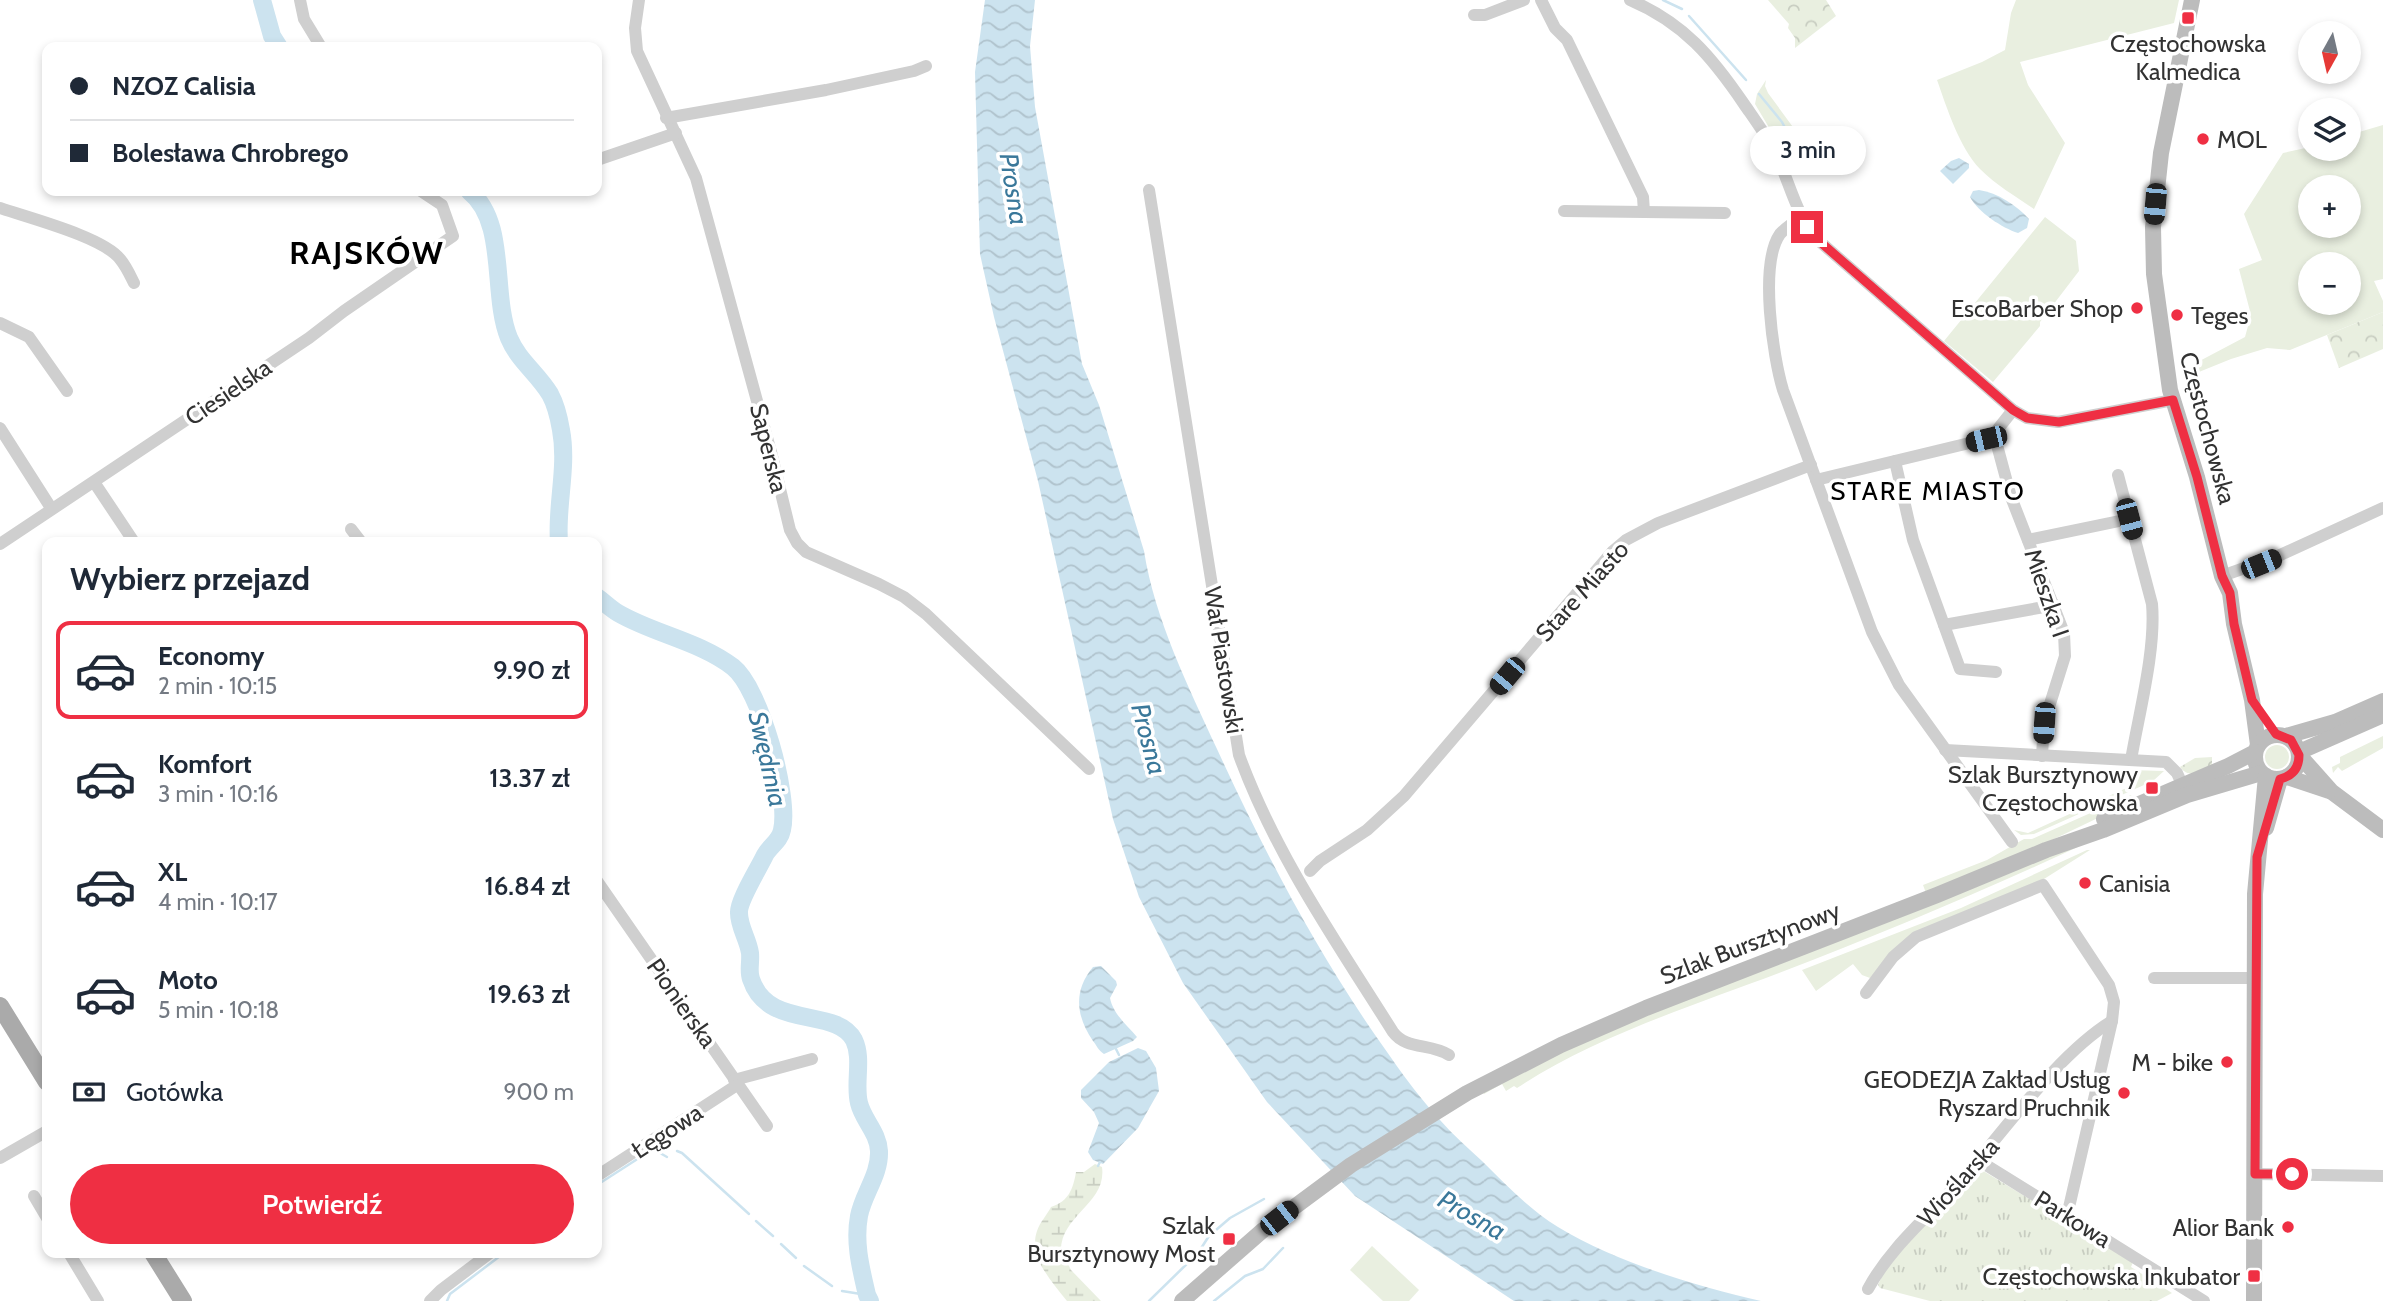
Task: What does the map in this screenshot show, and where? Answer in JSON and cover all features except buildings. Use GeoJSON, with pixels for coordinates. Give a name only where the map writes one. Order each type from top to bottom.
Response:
{"type":"FeatureCollection","features":[{"type":"Feature","properties":{"kind":"main road","name":"Częstochowska"},"geometry":{"type":"LineString","coordinates":[[2192,0],[2161,153],[2153,227],[2156,296],[2173,400],[2197,477],[2222,576],[2230,593],[2234,624],[2252,700],[2256,748]]}},
{"type":"Feature","properties":{"kind":"main road","name":"Częstochowska"},"geometry":{"type":"LineString","coordinates":[[2252,700],[2281,735]]}},
{"type":"Feature","properties":{"kind":"main road"},"geometry":{"type":"LineString","coordinates":[[2332,792],[2273,776],[2255,763],[2256,748],[2265,737],[2335,722],[2383,701]]}},
{"type":"Feature","properties":{"kind":"main road"},"geometry":{"type":"LineString","coordinates":[[2299,754],[2383,715]]}},
{"type":"Feature","properties":{"kind":"main road"},"geometry":{"type":"LineString","coordinates":[[2281,735],[2295,744],[2299,754],[2332,792],[2383,830]]}},
{"type":"Feature","properties":{"kind":"main road"},"geometry":{"type":"LineString","coordinates":[[2314,773],[2313,758],[2318,745]]}},
{"type":"Feature","properties":{"kind":"main road","name":"Szlak Bursztynowy"},"geometry":{"type":"LineString","coordinates":[[1182,1301],[1228,1259],[1323,1184],[1471,1091],[1561,1045],[1646,1008],[2046,850],[2104,830],[2237,762],[2256,748]]}},
{"type":"Feature","properties":{"kind":"main road"},"geometry":{"type":"LineString","coordinates":[[2255,1301],[2255,978],[2258,846],[2262,809],[2273,776],[2298,766],[2299,754]]}},
{"type":"Feature","properties":{"kind":"main road"},"geometry":{"type":"LineString","coordinates":[[2258,846],[2274,804],[2273,776]]}},
{"type":"Feature","properties":{"kind":"main road","name":"Szlak Bursztynowy"},"geometry":{"type":"LineString","coordinates":[[2185,790],[2273,776]]}},
{"type":"Feature","properties":{"kind":"main road"},"geometry":{"type":"LineString","coordinates":[[2235,782],[2249,788],[2256,795],[2262,809]]}},
{"type":"Feature","properties":{"kind":"main road"},"geometry":{"type":"LineString","coordinates":[[0,1006],[42,1074]]}},
{"type":"Feature","properties":{"kind":"main road"},"geometry":{"type":"LineString","coordinates":[[156,1258],[183,1301]]}},
{"type":"Feature","properties":{"kind":"street"},"geometry":{"type":"LineString","coordinates":[[300,0],[304,19],[318,42]]}},
{"type":"Feature","properties":{"kind":"street","name":"Saperska"},"geometry":{"type":"LineString","coordinates":[[639,0],[635,28],[637,51],[696,178],[790,530],[797,543],[816,558],[904,597],[926,614],[1088,769]]}},
{"type":"Feature","properties":{"kind":"street"},"geometry":{"type":"LineString","coordinates":[[1474,15],[1485,15],[1524,0]]}},
{"type":"Feature","properties":{"kind":"street"},"geometry":{"type":"LineString","coordinates":[[1541,0],[1555,28],[1567,40],[1643,197],[1644,212]]}},
{"type":"Feature","properties":{"kind":"street"},"geometry":{"type":"LineString","coordinates":[[1630,0],[1655,11],[1678,27],[1720,69],[1766,136],[1802,217],[1818,240],[2013,410],[2027,418],[2059,422],[2173,400]]}},
{"type":"Feature","properties":{"kind":"street"},"geometry":{"type":"LineString","coordinates":[[666,118],[826,90],[915,71],[926,65]]}},
{"type":"Feature","properties":{"kind":"street"},"geometry":{"type":"LineString","coordinates":[[602,158],[676,133]]}},
{"type":"Feature","properties":{"kind":"street","name":"Wał Piastowski"},"geometry":{"type":"LineString","coordinates":[[1149,190],[1239,755],[1287,859],[1393,1032],[1403,1042],[1434,1047],[1449,1055]]}},
{"type":"Feature","properties":{"kind":"street","name":"Ciesielska"},"geometry":{"type":"LineString","coordinates":[[0,544],[309,338],[453,236],[442,205],[428,196]]}},
{"type":"Feature","properties":{"kind":"street"},"geometry":{"type":"LineString","coordinates":[[0,208],[92,240],[107,248],[120,258],[134,283]]}},
{"type":"Feature","properties":{"kind":"street"},"geometry":{"type":"LineString","coordinates":[[1564,211],[1725,213]]}},
{"type":"Feature","properties":{"kind":"street"},"geometry":{"type":"LineString","coordinates":[[1802,217],[1779,236],[1772,258],[1771,330],[1775,363],[1872,632],[1885,660],[1899,685],[2012,842]]}},
{"type":"Feature","properties":{"kind":"street"},"geometry":{"type":"LineString","coordinates":[[0,324],[29,337],[67,391]]}},
{"type":"Feature","properties":{"kind":"street"},"geometry":{"type":"LineString","coordinates":[[1816,480],[1986,439],[1994,434],[2013,410]]}},
{"type":"Feature","properties":{"kind":"street"},"geometry":{"type":"LineString","coordinates":[[0,428],[51,508]]}},
{"type":"Feature","properties":{"kind":"street","name":"Mieszka I"},"geometry":{"type":"LineString","coordinates":[[1994,434],[2011,497],[2064,633],[2065,656],[2044,723],[2042,755]]}},
{"type":"Feature","properties":{"kind":"street"},"geometry":{"type":"LineString","coordinates":[[1895,461],[1913,540],[1960,669],[1996,671]]}},
{"type":"Feature","properties":{"kind":"street","name":"Stare Miasto"},"geometry":{"type":"LineString","coordinates":[[1310,871],[1367,830],[1404,796],[1612,551],[1626,540],[1658,523],[1811,465]]}},
{"type":"Feature","properties":{"kind":"street"},"geometry":{"type":"LineString","coordinates":[[2118,475],[2152,604],[2153,617],[2150,653],[2131,760]]}},
{"type":"Feature","properties":{"kind":"street"},"geometry":{"type":"LineString","coordinates":[[94,482],[131,537]]}},
{"type":"Feature","properties":{"kind":"street"},"geometry":{"type":"LineString","coordinates":[[2222,576],[2278,556],[2383,508]]}},
{"type":"Feature","properties":{"kind":"street"},"geometry":{"type":"LineString","coordinates":[[2028,540],[2129,519]]}},
{"type":"Feature","properties":{"kind":"street"},"geometry":{"type":"LineString","coordinates":[[351,528],[357,537]]}},
{"type":"Feature","properties":{"kind":"street"},"geometry":{"type":"LineString","coordinates":[[1944,625],[2055,605]]}},
{"type":"Feature","properties":{"kind":"street"},"geometry":{"type":"LineString","coordinates":[[1945,750],[2166,762],[2174,768],[2185,790]]}},
{"type":"Feature","properties":{"kind":"street"},"geometry":{"type":"LineString","coordinates":[[1866,993],[1893,957],[1916,937],[2043,885],[2109,985],[2114,1002],[2112,1021],[2067,1216]]}},
{"type":"Feature","properties":{"kind":"street","name":"Pionierska"},"geometry":{"type":"LineString","coordinates":[[602,888],[767,1126]]}},
{"type":"Feature","properties":{"kind":"street"},"geometry":{"type":"LineString","coordinates":[[2154,978],[2255,978]]}},
{"type":"Feature","properties":{"kind":"street","name":"Wioślarska"},"geometry":{"type":"LineString","coordinates":[[1868,1289],[1889,1258],[2064,1063],[2112,1021]]}},
{"type":"Feature","properties":{"kind":"street","name":"Łęgowa"},"geometry":{"type":"LineString","coordinates":[[602,1173],[735,1082],[812,1059]]}},
{"type":"Feature","properties":{"kind":"street"},"geometry":{"type":"LineString","coordinates":[[0,1158],[42,1134]]}},
{"type":"Feature","properties":{"kind":"street","name":"Parkowa"},"geometry":{"type":"LineString","coordinates":[[1978,1160],[2204,1301]]}},
{"type":"Feature","properties":{"kind":"street"},"geometry":{"type":"LineString","coordinates":[[2255,1174],[2383,1176]]}},
{"type":"Feature","properties":{"kind":"street"},"geometry":{"type":"LineString","coordinates":[[34,1196],[42,1210]]}},
{"type":"Feature","properties":{"kind":"street"},"geometry":{"type":"LineString","coordinates":[[72,1258],[98,1301]]}},
{"type":"Feature","properties":{"kind":"street"},"geometry":{"type":"LineString","coordinates":[[430,1301],[483,1258]]}},
{"type":"Feature","properties":{"kind":"green space"},"geometry":{"type":"Polygon","coordinates":[[[1768,0],[1826,0],[1836,16],[1795,48],[1795,38],[1788,28],[1789,24],[1768,0]]]}},
{"type":"Feature","properties":{"kind":"green space"},"geometry":{"type":"Polygon","coordinates":[[[2016,0],[2179,0],[2174,23],[2020,62],[2028,85],[2065,143],[2034,209],[1993,180],[1973,160],[1954,127],[1937,80],[2005,50],[2016,0]]]}},
{"type":"Feature","properties":{"kind":"green space"},"geometry":{"type":"Polygon","coordinates":[[[1766,80],[1768,93],[1809,145],[1792,166],[1755,104],[1757,94],[1766,80]]]}},
{"type":"Feature","properties":{"kind":"green space"},"geometry":{"type":"Polygon","coordinates":[[[2383,125],[2383,279],[2374,281],[2383,301],[2383,312],[2290,350],[2267,348],[2194,374],[2192,365],[2245,337],[2251,315],[2239,269],[2262,260],[2244,214],[2283,153],[2298,150],[2298,161],[2361,161],[2361,131],[2383,125]]]}},
{"type":"Feature","properties":{"kind":"green space"},"geometry":{"type":"Polygon","coordinates":[[[2045,217],[2076,241],[2079,271],[2040,322],[2040,326],[1993,382],[1944,341],[2045,217]]]}},
{"type":"Feature","properties":{"kind":"green space"},"geometry":{"type":"Polygon","coordinates":[[[2383,312],[2383,349],[2339,368],[2327,335],[2383,312]]]}},
{"type":"Feature","properties":{"kind":"green space"},"geometry":{"type":"Polygon","coordinates":[[[2383,736],[2383,748],[2342,771],[2338,767],[2333,773],[2332,767],[2340,763],[2340,757],[2383,736]]]}},
{"type":"Feature","properties":{"kind":"green space"},"geometry":{"type":"Polygon","coordinates":[[[2277,745],[2288,752],[2289,757],[2282,768],[2277,769],[2266,762],[2265,757],[2272,746],[2277,745]]]}},
{"type":"Feature","properties":{"kind":"green space"},"geometry":{"type":"Polygon","coordinates":[[[2212,757],[2212,768],[2199,773],[2187,773],[2180,767],[2195,758],[2212,757]]]}},
{"type":"Feature","properties":{"kind":"green space"},"geometry":{"type":"Polygon","coordinates":[[[2129,770],[2164,771],[2153,781],[2034,834],[2021,835],[2014,830],[2028,833],[2128,789],[2129,770]]]}},
{"type":"Feature","properties":{"kind":"green space"},"geometry":{"type":"Polygon","coordinates":[[[2131,795],[2133,799],[2123,806],[2031,850],[1926,893],[1923,885],[1987,860],[2024,839],[2032,839],[2131,795]]]}},
{"type":"Feature","properties":{"kind":"green space"},"geometry":{"type":"Polygon","coordinates":[[[2093,840],[1898,926],[1610,1038],[1546,1070],[1517,1088],[1514,1086],[1506,1091],[1502,1084],[1484,1094],[1482,1091],[1570,1046],[2026,864],[2093,840]]]}},
{"type":"Feature","properties":{"kind":"green space"},"geometry":{"type":"Polygon","coordinates":[[[2090,850],[2044,879],[1987,906],[1923,929],[1870,978],[1862,975],[1853,964],[1816,991],[1802,970],[1961,908],[2090,850]]]}},
{"type":"Feature","properties":{"kind":"green space"},"geometry":{"type":"Polygon","coordinates":[[[1095,1164],[1102,1167],[1098,1190],[1068,1227],[1061,1250],[1071,1270],[1101,1301],[1067,1301],[1039,1260],[1035,1241],[1037,1231],[1051,1207],[1069,1194],[1076,1172],[1084,1172],[1095,1164]]]}},
{"type":"Feature","properties":{"kind":"green space"},"geometry":{"type":"Polygon","coordinates":[[[1980,1169],[2133,1262],[2131,1267],[2172,1293],[2157,1301],[1930,1301],[1880,1288],[1878,1285],[1887,1265],[1974,1171],[1980,1169]]]}},
{"type":"Feature","properties":{"kind":"green space"},"geometry":{"type":"Polygon","coordinates":[[[1372,1246],[1419,1290],[1409,1301],[1383,1301],[1350,1270],[1372,1246]]]}},
{"type":"Feature","properties":{"kind":"water","name":"Prosna"},"geometry":{"type":"Polygon","coordinates":[[[985,0],[1035,0],[1030,46],[1035,107],[1082,364],[1099,405],[1144,551],[1156,602],[1174,652],[1252,822],[1329,964],[1373,1032],[1431,1110],[1537,1212],[1580,1240],[1630,1262],[1683,1280],[1761,1301],[1514,1301],[1355,1196],[1267,1102],[1183,983],[1139,897],[1113,819],[1038,481],[980,254],[975,72],[985,0]]]}},
{"type":"Feature","properties":{"kind":"water"},"geometry":{"type":"Polygon","coordinates":[[[1959,158],[1969,164],[1969,168],[1953,184],[1940,171],[1959,158]]]}},
{"type":"Feature","properties":{"kind":"water"},"geometry":{"type":"Polygon","coordinates":[[[1979,190],[2000,197],[2018,209],[2029,219],[2027,228],[2018,233],[1984,214],[1970,197],[1973,191],[1979,190]]]}},
{"type":"Feature","properties":{"kind":"water"},"geometry":{"type":"Polygon","coordinates":[[[1101,966],[1116,981],[1117,985],[1110,998],[1114,1009],[1137,1037],[1104,1054],[1087,1032],[1079,1004],[1082,985],[1087,976],[1093,967],[1101,966]]]}},
{"type":"Feature","properties":{"kind":"water"},"geometry":{"type":"Polygon","coordinates":[[[1138,1048],[1146,1051],[1156,1068],[1159,1091],[1138,1128],[1103,1164],[1093,1160],[1088,1152],[1099,1123],[1094,1112],[1081,1098],[1081,1090],[1109,1062],[1138,1048]]]}},
{"type":"Feature","properties":{"kind":"waterway","name":"Swędrnia"},"geometry":{"type":"LineString","coordinates":[[262,0],[276,42]]}},
{"type":"Feature","properties":{"kind":"waterway"},"geometry":{"type":"LineString","coordinates":[[1663,0],[1682,9]]}},
{"type":"Feature","properties":{"kind":"waterway"},"geometry":{"type":"LineString","coordinates":[[1689,16],[1746,80]]}},
{"type":"Feature","properties":{"kind":"waterway"},"geometry":{"type":"LineString","coordinates":[[1759,94],[1782,122],[1799,155]]}},
{"type":"Feature","properties":{"kind":"waterway","name":"Swędrnia"},"geometry":{"type":"LineString","coordinates":[[474,196],[489,221],[494,240],[501,301],[509,338],[550,394],[558,416],[563,444],[559,537]]}},
{"type":"Feature","properties":{"kind":"waterway","name":"Swędrnia"},"geometry":{"type":"LineString","coordinates":[[602,601],[632,620],[706,651],[733,667],[743,679],[762,719],[771,744],[782,793],[782,830],[745,893],[739,918],[750,953],[750,976],[760,995],[772,1006],[786,1012],[833,1023],[845,1030],[857,1047],[859,1103],[876,1138],[879,1151],[877,1168],[861,1208],[857,1236],[870,1301]]}},
{"type":"Feature","properties":{"kind":"waterway"},"geometry":{"type":"LineString","coordinates":[[1116,1049],[1119,1055]]}},
{"type":"Feature","properties":{"kind":"waterway"},"geometry":{"type":"LineString","coordinates":[[602,1182],[653,1149],[667,1157]]}},
{"type":"Feature","properties":{"kind":"waterway"},"geometry":{"type":"LineString","coordinates":[[677,1151],[749,1214]]}},
{"type":"Feature","properties":{"kind":"waterway"},"geometry":{"type":"LineString","coordinates":[[1098,1166],[1100,1162]]}},
{"type":"Feature","properties":{"kind":"waterway"},"geometry":{"type":"LineString","coordinates":[[1149,1301],[1198,1253],[1209,1236],[1230,1218],[1264,1199]]}},
{"type":"Feature","properties":{"kind":"waterway"},"geometry":{"type":"LineString","coordinates":[[756,1221],[773,1236]]}},
{"type":"Feature","properties":{"kind":"waterway"},"geometry":{"type":"LineString","coordinates":[[781,1244],[796,1258]]}},
{"type":"Feature","properties":{"kind":"waterway"},"geometry":{"type":"LineString","coordinates":[[1214,1301],[1245,1276],[1263,1269],[1283,1248]]}},
{"type":"Feature","properties":{"kind":"waterway"},"geometry":{"type":"LineString","coordinates":[[447,1301],[450,1294],[497,1258]]}},
{"type":"Feature","properties":{"kind":"waterway"},"geometry":{"type":"LineString","coordinates":[[804,1266],[832,1286]]}},
{"type":"Feature","properties":{"kind":"waterway"},"geometry":{"type":"LineString","coordinates":[[842,1291],[867,1295]]}},
{"type":"Feature","properties":{"kind":"place","name":"Częstochowska Kalmedica"},"geometry":{"type":"Point","coordinates":[2188,18]}},
{"type":"Feature","properties":{"kind":"place","name":"MOL"},"geometry":{"type":"Point","coordinates":[2203,139]}},
{"type":"Feature","properties":{"kind":"place","name":"EscoBarber Shop"},"geometry":{"type":"Point","coordinates":[2137,308]}},
{"type":"Feature","properties":{"kind":"place","name":"Teges"},"geometry":{"type":"Point","coordinates":[2177,315]}},
{"type":"Feature","properties":{"kind":"place","name":"Szlak Bursztynowy Częstochowska"},"geometry":{"type":"Point","coordinates":[2152,788]}},
{"type":"Feature","properties":{"kind":"place","name":"Canisia"},"geometry":{"type":"Point","coordinates":[2085,883]}},
{"type":"Feature","properties":{"kind":"place","name":"M - bike"},"geometry":{"type":"Point","coordinates":[2227,1062]}},
{"type":"Feature","properties":{"kind":"place","name":"GEODEZJA Zakład Usług Ryszard Pruchnik"},"geometry":{"type":"Point","coordinates":[2124,1093]}},
{"type":"Feature","properties":{"kind":"place","name":"Alior Bank"},"geometry":{"type":"Point","coordinates":[2288,1227]}},
{"type":"Feature","properties":{"kind":"place","name":"Szlak Bursztynowy Most"},"geometry":{"type":"Point","coordinates":[1229,1239]}},
{"type":"Feature","properties":{"kind":"place","name":"Częstochowska Inkubator"},"geometry":{"type":"Point","coordinates":[2254,1276]}},
{"type":"Feature","properties":{"kind":"district","name":"RAJSKÓW"},"geometry":{"type":"Point","coordinates":[367,252]}},
{"type":"Feature","properties":{"kind":"district","name":"STARE MIASTO"},"geometry":{"type":"Point","coordinates":[1928,491]}},
{"type":"Feature","properties":{"kind":"route"},"geometry":{"type":"LineString","coordinates":[[1807,227],[1818,240],[2013,410],[2027,418],[2059,422],[2173,400],[2212,530],[2222,576],[2230,593],[2234,624],[2252,700],[2276,734],[2286,736],[2295,744],[2299,755],[2295,770],[2280,779],[2266,829],[2258,846],[2255,894],[2255,1174],[2292,1174]]}}]}
